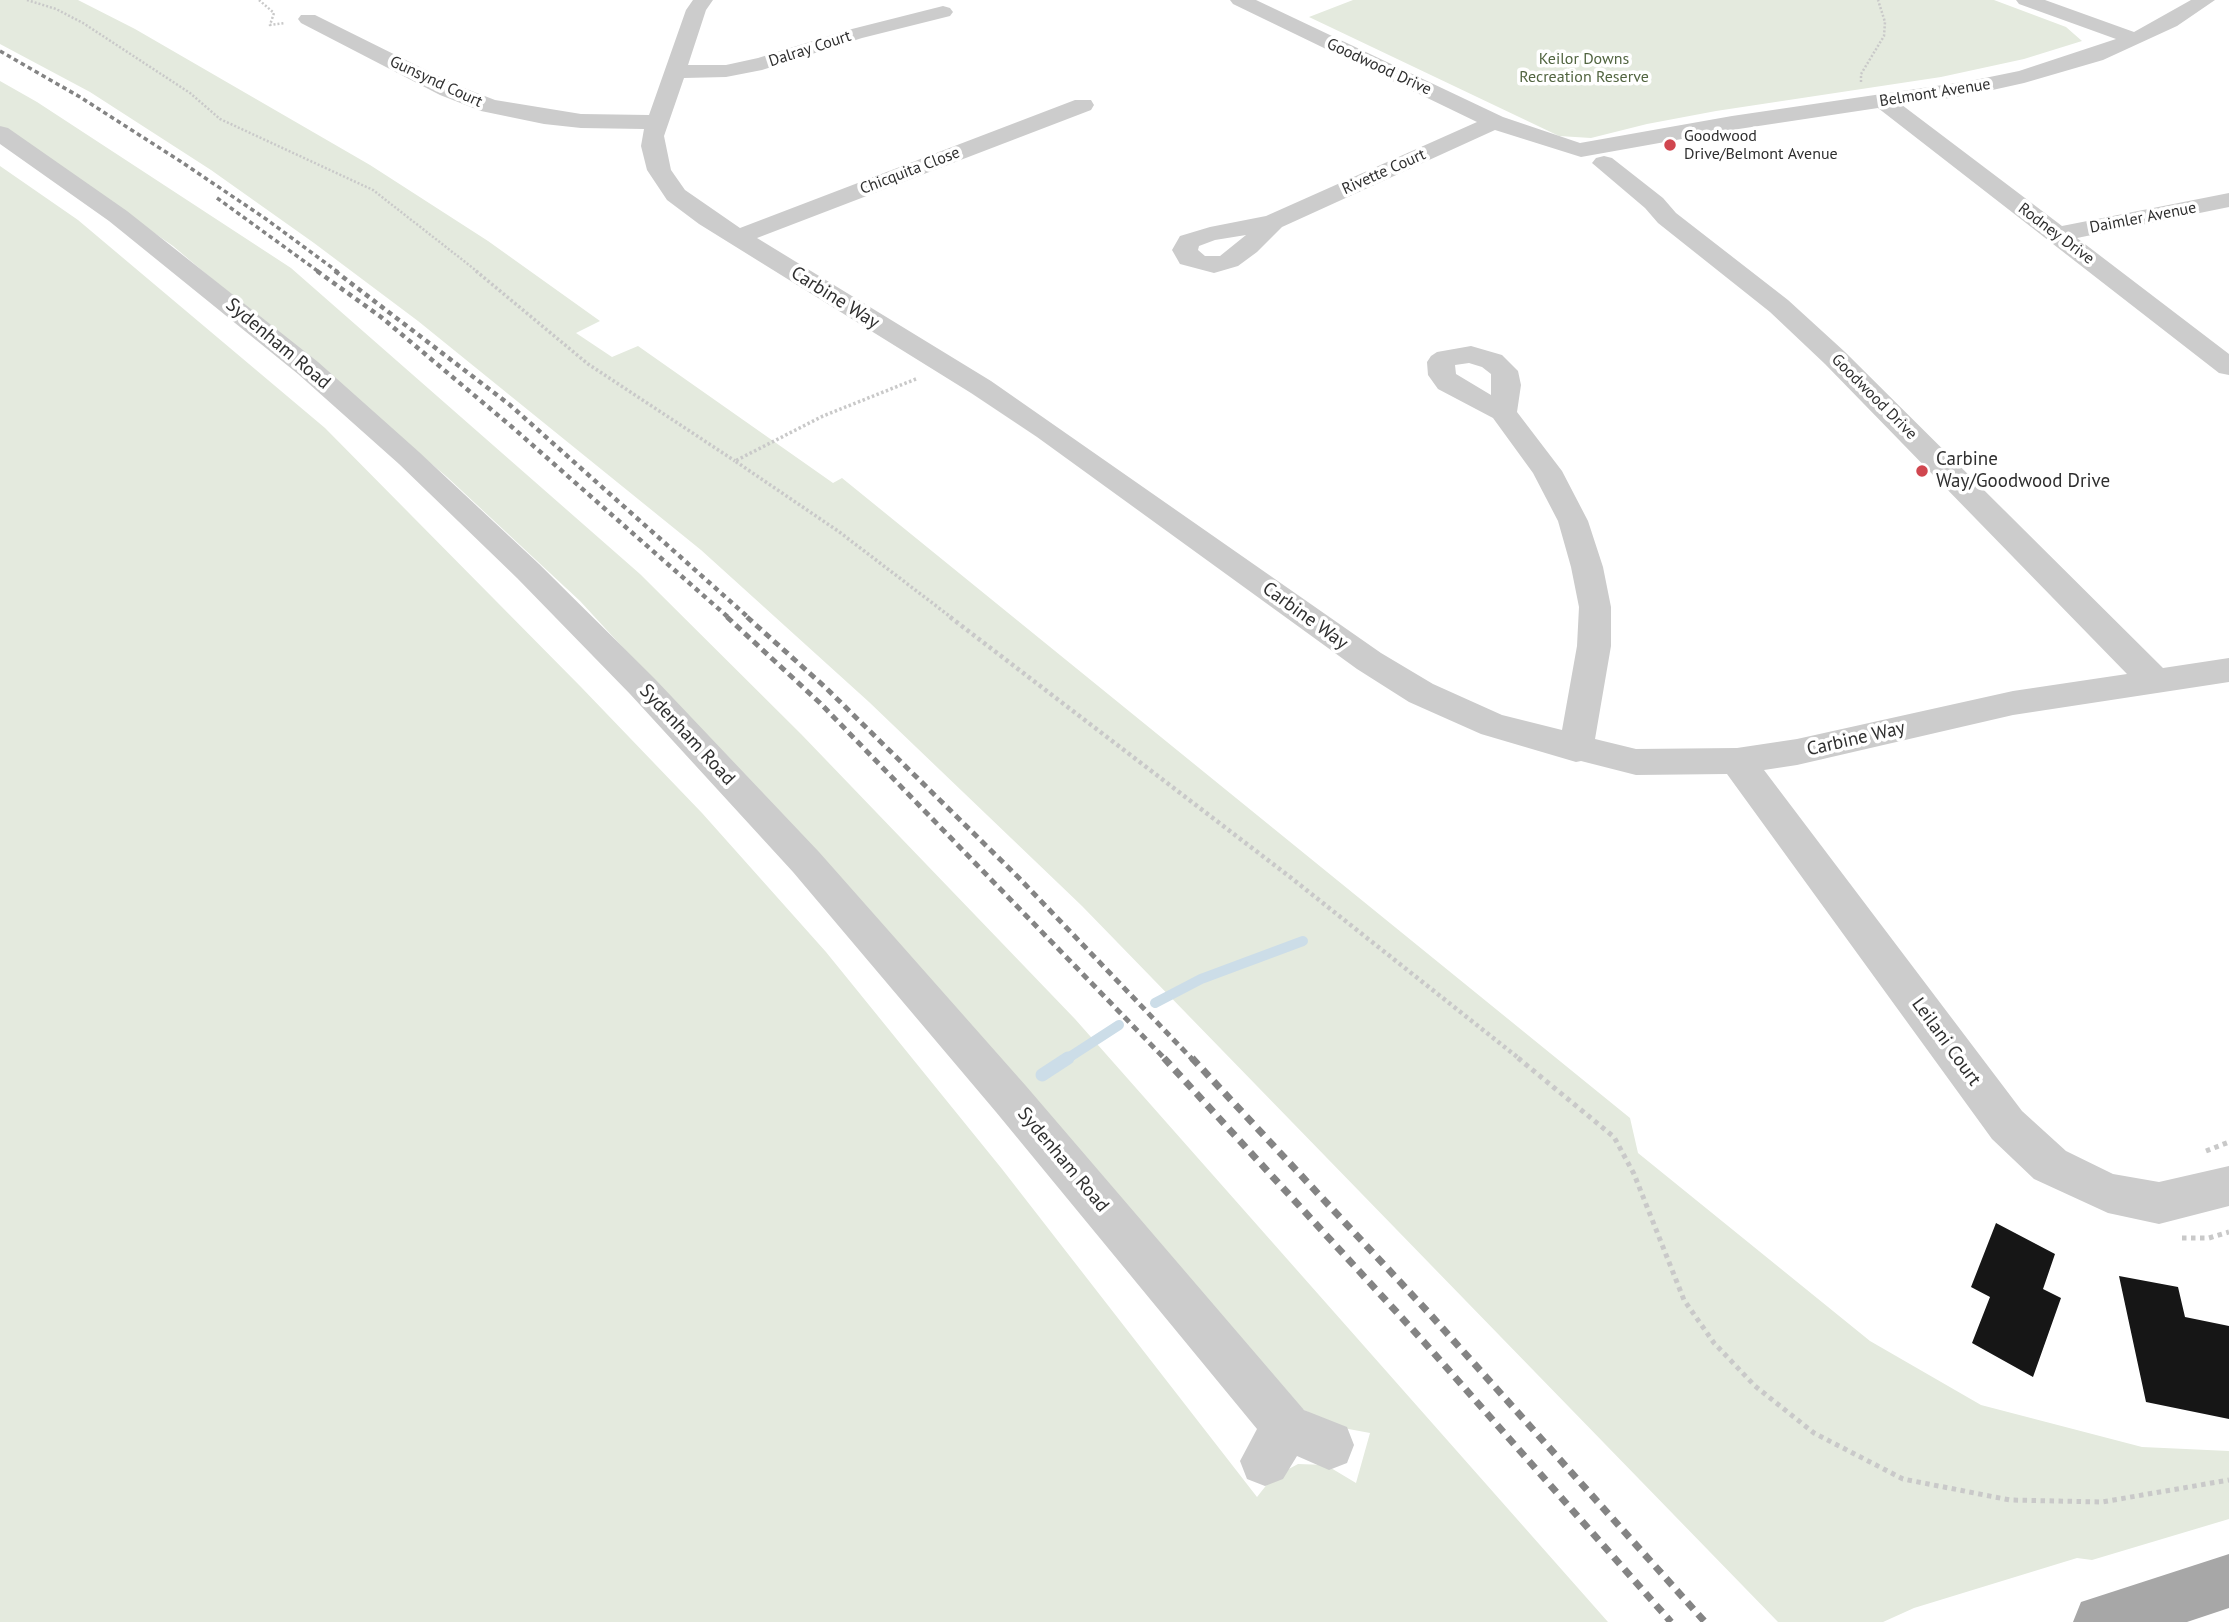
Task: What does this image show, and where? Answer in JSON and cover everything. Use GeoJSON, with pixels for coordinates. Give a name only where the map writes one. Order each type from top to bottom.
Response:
{"type":"FeatureCollection","features":[{"type":"Feature","properties":{"kind":"main road"},"geometry":{"type":"LineString","coordinates":[[2101,1622],[2229,1581]]}},
{"type":"Feature","properties":{"kind":"street","name":"Carbine Way"},"geometry":{"type":"LineString","coordinates":[[704,0],[696,10],[674,72],[657,122],[653,146],[659,170],[666,182],[691,208],[1047,431],[1379,668],[1421,693],[1493,725],[1636,762],[1737,761],[1797,752],[2013,703],[2229,670]]}},
{"type":"Feature","properties":{"kind":"street","name":"Goodwood Drive"},"geometry":{"type":"LineString","coordinates":[[1240,0],[1518,132],[1550,150],[1585,159],[1629,203],[1667,218],[1739,273],[1835,358],[2155,681]]}},
{"type":"Feature","properties":{"kind":"street"},"geometry":{"type":"LineString","coordinates":[[2026,0],[2136,39]]}},
{"type":"Feature","properties":{"kind":"street","name":"Belmont Avenue"},"geometry":{"type":"LineString","coordinates":[[1585,159],[1650,139],[1872,96],[1970,88],[2024,76],[2095,55],[2136,39],[2171,22],[2205,0]]}},
{"type":"Feature","properties":{"kind":"street","name":"Dalray Court"},"geometry":{"type":"LineString","coordinates":[[674,72],[726,71],[762,64],[855,34],[944,11]]}},
{"type":"Feature","properties":{"kind":"street","name":"Gunsynd Court"},"geometry":{"type":"LineString","coordinates":[[286,23],[314,15],[448,90],[489,106],[581,121],[657,122]]}},
{"type":"Feature","properties":{"kind":"street","name":"Rodney Drive"},"geometry":{"type":"LineString","coordinates":[[1872,96],[2229,367]]}},
{"type":"Feature","properties":{"kind":"street","name":"Chicquita Close"},"geometry":{"type":"LineString","coordinates":[[738,237],[1086,104]]}},
{"type":"Feature","properties":{"kind":"street","name":"Rivette Court"},"geometry":{"type":"LineString","coordinates":[[1273,222],[1495,122]]}},
{"type":"Feature","properties":{"kind":"street","name":"Sydenham Road"},"geometry":{"type":"LineString","coordinates":[[0,133],[118,216],[308,368],[409,458],[528,571],[642,686],[806,862],[1011,1099],[1294,1444]]}},
{"type":"Feature","properties":{"kind":"street","name":"Daimler Avenue"},"geometry":{"type":"LineString","coordinates":[[2056,235],[2229,200]]}},
{"type":"Feature","properties":{"kind":"street"},"geometry":{"type":"LineString","coordinates":[[1503,412],[1547,471],[1573,522],[1587,567],[1595,607],[1594,646],[1576,748]]}},
{"type":"Feature","properties":{"kind":"street","name":"Leilani Court"},"geometry":{"type":"LineString","coordinates":[[1737,761],[2007,1125],[2050,1165],[2108,1193],[2159,1203],[2229,1186]]}},
{"type":"Feature","properties":{"kind":"path"},"geometry":{"type":"LineString","coordinates":[[27,0],[56,9],[83,23],[190,93],[220,119],[373,190],[511,298],[588,364],[860,547],[1290,877],[1590,1115],[1614,1138],[1634,1174],[1684,1300],[1706,1332],[1755,1385],[1814,1433],[1903,1479],[2010,1500],[2102,1502],[2229,1480]]}},
{"type":"Feature","properties":{"kind":"path"},"geometry":{"type":"LineString","coordinates":[[259,0],[274,13],[270,25],[286,23]]}},
{"type":"Feature","properties":{"kind":"path"},"geometry":{"type":"LineString","coordinates":[[1872,96],[1861,74],[1884,36],[1885,22],[1878,0]]}},
{"type":"Feature","properties":{"kind":"path"},"geometry":{"type":"LineString","coordinates":[[735,461],[823,416],[945,365]]}},
{"type":"Feature","properties":{"kind":"path"},"geometry":{"type":"LineString","coordinates":[[2205,1152],[2229,1142]]}},
{"type":"Feature","properties":{"kind":"green space"},"geometry":{"type":"Polygon","coordinates":[[[0,0],[78,0],[135,29],[370,165],[488,241],[600,321],[576,333],[612,357],[638,346],[833,483],[842,478],[1630,1118],[1638,1153],[1870,1341],[1981,1405],[2142,1447],[2229,1451],[2229,1519],[2092,1560],[2077,1558],[1914,1608],[1883,1622],[1778,1622],[1082,906],[869,702],[701,550],[418,321],[211,170],[90,92],[0,44],[0,0]]]}},
{"type":"Feature","properties":{"kind":"green space","name":"Keilor Downs Recreation Reserve"},"geometry":{"type":"Polygon","coordinates":[[[1353,0],[1994,0],[2066,27],[2082,41],[2024,59],[1941,77],[1716,111],[1591,138],[1559,136],[1309,17],[1353,0]]]}},
{"type":"Feature","properties":{"kind":"green space"},"geometry":{"type":"Polygon","coordinates":[[[0,81],[37,102],[291,268],[640,574],[801,734],[1075,1019],[1608,1622],[0,1622],[0,166],[78,220],[325,428],[702,813],[826,952],[1002,1169],[1257,1497],[1272,1478],[1298,1464],[1326,1465],[1356,1483],[1370,1433],[1338,1427],[1302,1409],[925,975],[580,601],[447,477],[173,246],[0,126],[0,81]]]}},
{"type":"Feature","properties":{"kind":"building"},"geometry":{"type":"Polygon","coordinates":[[[1996,1223],[2055,1254],[2043,1289],[2061,1298],[2033,1377],[1972,1343],[1990,1297],[1971,1287],[1996,1223]]]}},
{"type":"Feature","properties":{"kind":"building"},"geometry":{"type":"Polygon","coordinates":[[[2119,1276],[2178,1287],[2185,1317],[2229,1326],[2229,1419],[2146,1402],[2119,1276]]]}},
{"type":"Feature","properties":{"kind":"waterway"},"geometry":{"type":"LineString","coordinates":[[1155,1003],[1201,979],[1303,941]]}},
{"type":"Feature","properties":{"kind":"waterway"},"geometry":{"type":"LineString","coordinates":[[1065,1060],[1119,1025]]}},
{"type":"Feature","properties":{"kind":"waterway"},"geometry":{"type":"LineString","coordinates":[[1042,1075],[1068,1058]]}},
{"type":"Feature","properties":{"kind":"railway"},"geometry":{"type":"LineString","coordinates":[[0,51],[80,97],[180,161],[338,272]]}},
{"type":"Feature","properties":{"kind":"railway"},"geometry":{"type":"LineString","coordinates":[[217,198],[319,272]]}},
{"type":"Feature","properties":{"kind":"railway"},"geometry":{"type":"LineString","coordinates":[[317,271],[381,317],[512,427],[729,618]]}},
{"type":"Feature","properties":{"kind":"railway"},"geometry":{"type":"LineString","coordinates":[[335,271],[510,405],[749,618]]}},
{"type":"Feature","properties":{"kind":"railway"},"geometry":{"type":"LineString","coordinates":[[727,617],[820,703],[1166,1060]]}},
{"type":"Feature","properties":{"kind":"railway"},"geometry":{"type":"LineString","coordinates":[[747,617],[825,687],[1018,877],[1193,1060]]}},
{"type":"Feature","properties":{"kind":"railway"},"geometry":{"type":"LineString","coordinates":[[1164,1058],[1424,1342],[1671,1622]]}},
{"type":"Feature","properties":{"kind":"railway"},"geometry":{"type":"LineString","coordinates":[[1192,1058],[1428,1312],[1705,1622]]}},
{"type":"Feature","properties":{"kind":"place","name":"Goodwood Drive/Belmont Avenue"},"geometry":{"type":"Point","coordinates":[1670,145]}},
{"type":"Feature","properties":{"kind":"place","name":"Carbine Way/Goodwood Drive"},"geometry":{"type":"Point","coordinates":[1922,471]}}]}
